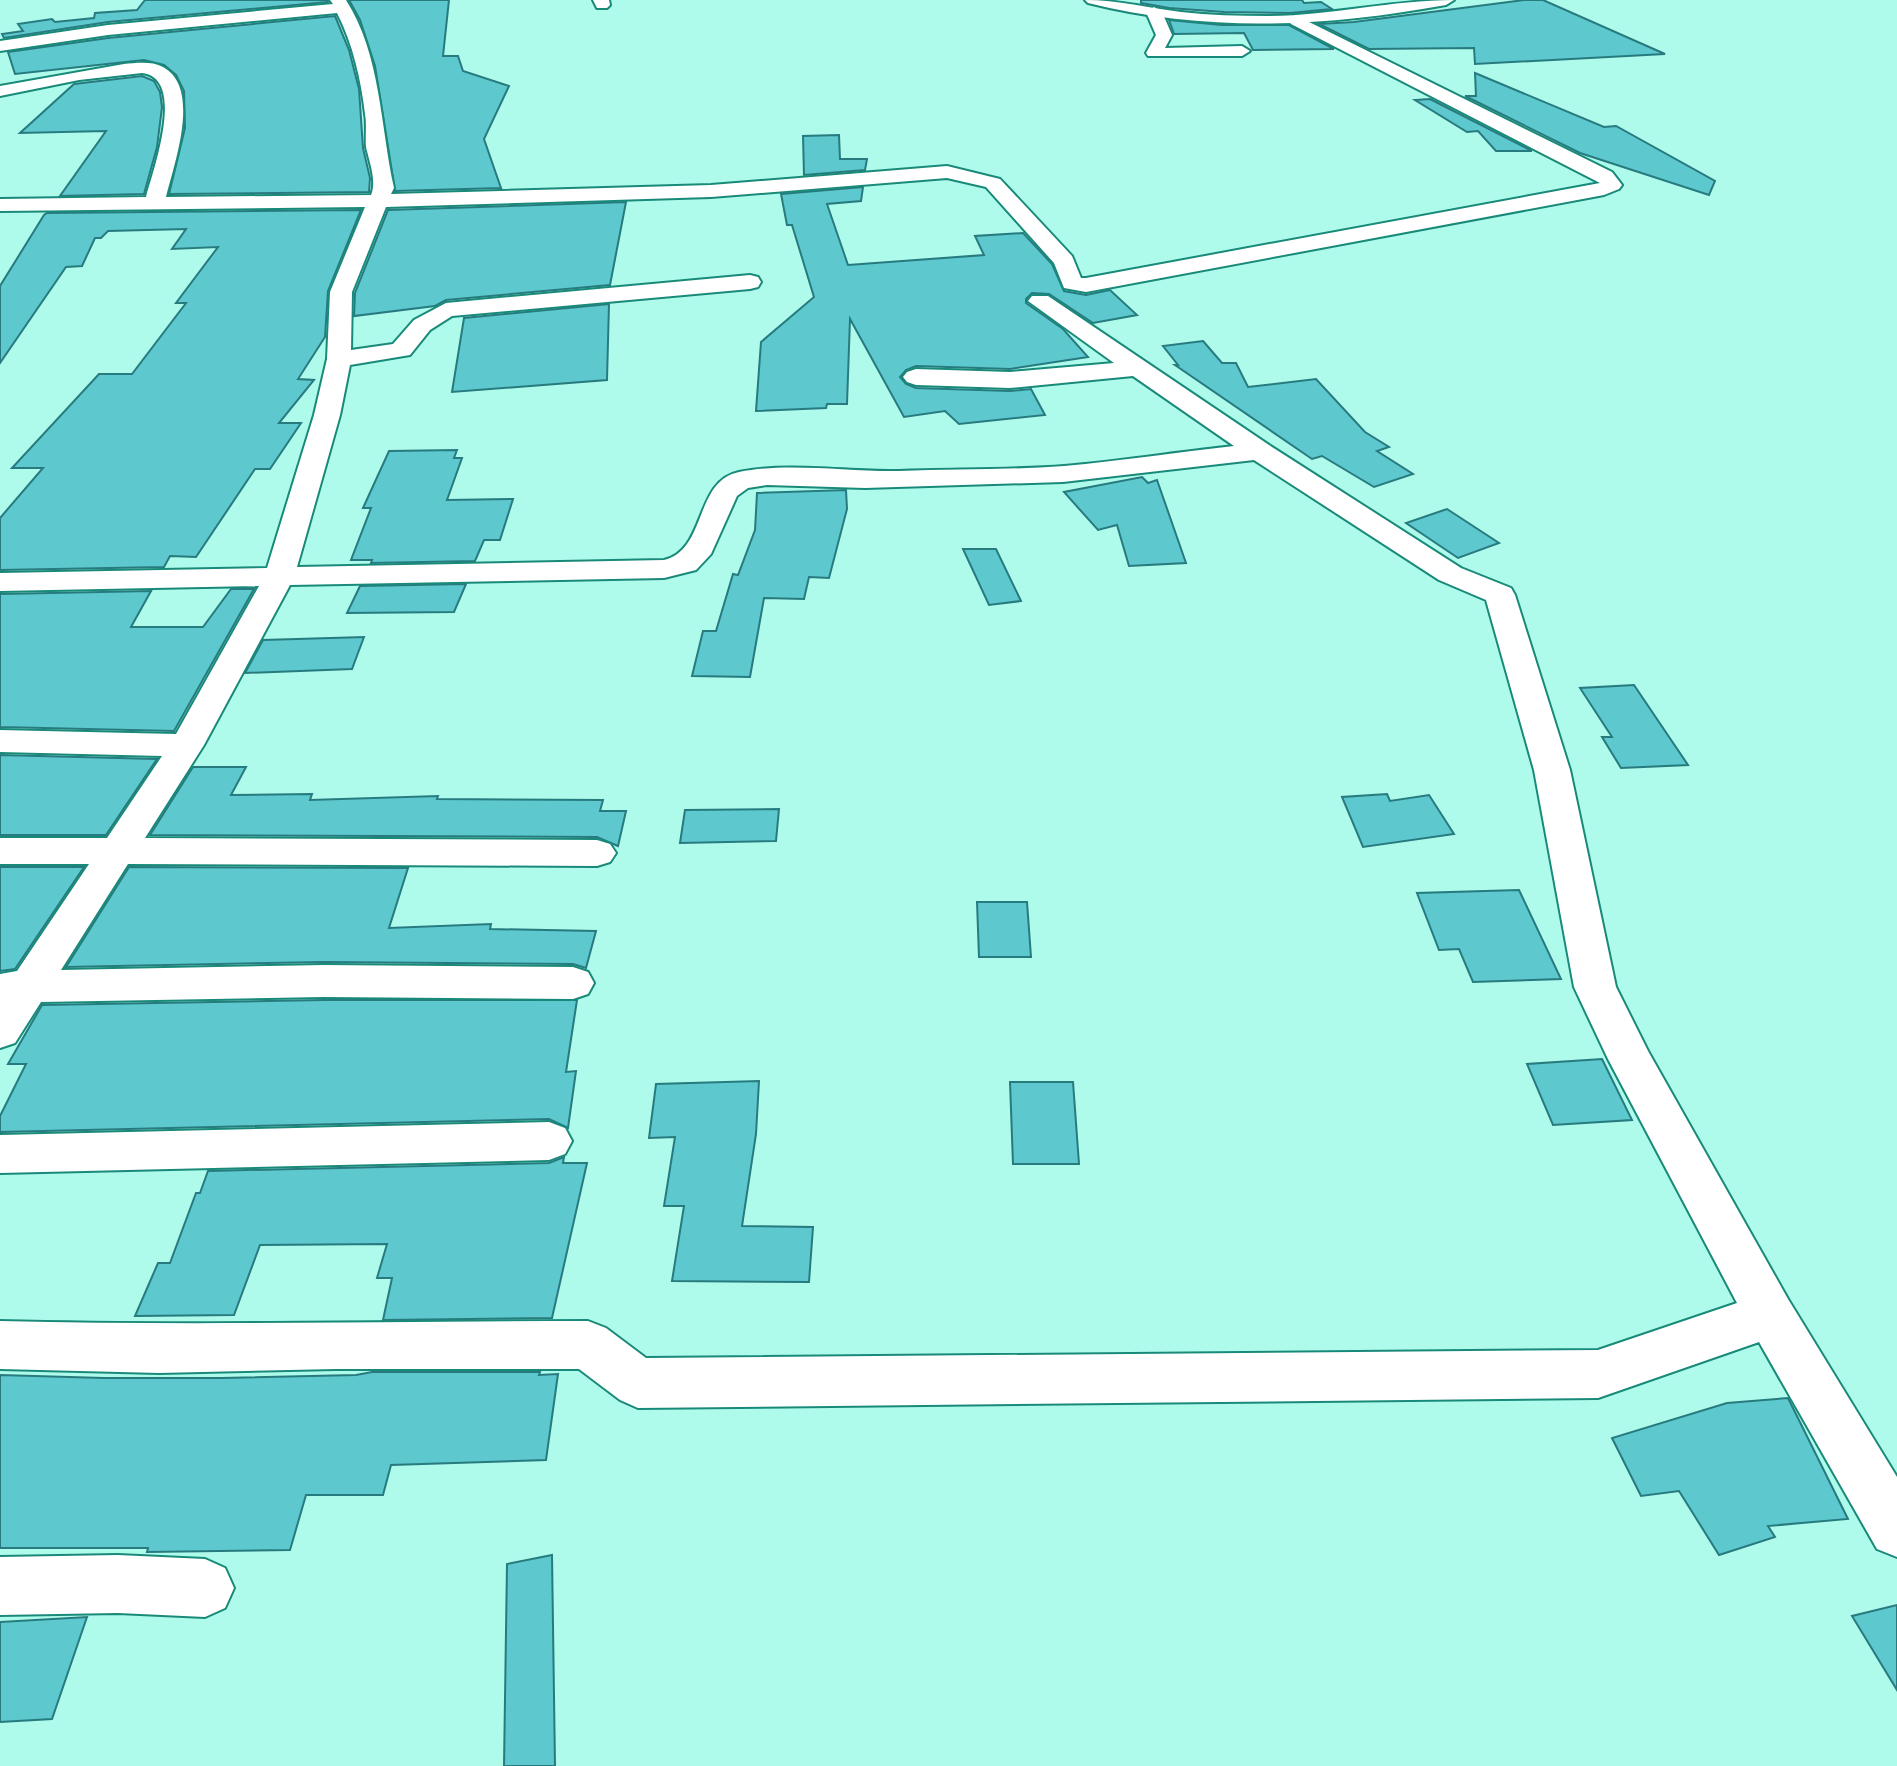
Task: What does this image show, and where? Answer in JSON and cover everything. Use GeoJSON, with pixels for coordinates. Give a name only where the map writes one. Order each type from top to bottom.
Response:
{"type":"FeatureCollection","features":[{"type":"Feature","properties":{"kind":"street"},"geometry":{"type":"LineString","coordinates":[[1093,0],[1154,12],[1209,18],[1297,22],[1350,17],[1446,0]]}},
{"type":"Feature","properties":{"kind":"street"},"geometry":{"type":"LineString","coordinates":[[0,46],[108,30],[341,4],[361,50],[375,117],[375,143],[384,188],[341,292],[338,359],[327,415],[278,578],[233,665],[187,745],[118,853],[15,987],[0,1031]]}},
{"type":"Feature","properties":{"kind":"street"},"geometry":{"type":"LineString","coordinates":[[1154,12],[1164,35],[1154,53],[1242,51]]}},
{"type":"Feature","properties":{"kind":"street"},"geometry":{"type":"LineString","coordinates":[[0,205],[379,201],[710,191],[947,172],[993,183],[1064,261],[1072,283],[1094,285],[1604,189],[1612,185],[1605,176],[1297,22]]}},
{"type":"Feature","properties":{"kind":"street"},"geometry":{"type":"LineString","coordinates":[[0,90],[117,70],[153,68],[162,74],[175,94],[170,135],[154,204]]}},
{"type":"Feature","properties":{"kind":"street"},"geometry":{"type":"LineString","coordinates":[[338,359],[401,350],[422,325],[446,310],[750,282]]}},
{"type":"Feature","properties":{"kind":"street"},"geometry":{"type":"LineString","coordinates":[[1040,301],[1259,451],[1450,574],[1500,595],[1552,770],[1595,987],[1630,1059],[1770,1315],[1897,1529]]}},
{"type":"Feature","properties":{"kind":"street"},"geometry":{"type":"LineString","coordinates":[[916,377],[1010,380],[1137,368]]}},
{"type":"Feature","properties":{"kind":"street"},"geometry":{"type":"LineString","coordinates":[[0,582],[664,569],[685,564],[701,548],[723,496],[729,487],[741,480],[767,477],[866,480],[1063,474],[1259,451]]}},
{"type":"Feature","properties":{"kind":"street"},"geometry":{"type":"LineString","coordinates":[[0,741],[187,745]]}},
{"type":"Feature","properties":{"kind":"street"},"geometry":{"type":"LineString","coordinates":[[0,851],[597,853]]}},
{"type":"Feature","properties":{"kind":"street"},"geometry":{"type":"LineString","coordinates":[[15,987],[324,981],[573,983]]}},
{"type":"Feature","properties":{"kind":"street"},"geometry":{"type":"LineString","coordinates":[[0,1154],[550,1141]]}},
{"type":"Feature","properties":{"kind":"street"},"geometry":{"type":"LineString","coordinates":[[0,1345],[159,1349],[335,1345],[587,1345],[638,1383],[1598,1374],[1770,1315]]}},
{"type":"Feature","properties":{"kind":"street"},"geometry":{"type":"LineString","coordinates":[[0,1586],[118,1584],[205,1588]]}},
{"type":"Feature","properties":{"kind":"building"},"geometry":{"type":"Polygon","coordinates":[[[145,0],[328,2],[108,22],[4,38],[2,34],[23,31],[18,24],[52,19],[55,22],[94,18],[95,13],[137,10],[145,0]]]}},
{"type":"Feature","properties":{"kind":"building"},"geometry":{"type":"Polygon","coordinates":[[[349,0],[449,0],[443,56],[458,56],[463,71],[509,86],[484,139],[501,188],[395,191],[375,66],[360,20],[349,0]]]}},
{"type":"Feature","properties":{"kind":"building"},"geometry":{"type":"Polygon","coordinates":[[[1141,0],[1302,0],[1304,3],[1321,2],[1332,9],[1290,13],[1224,12],[1169,8],[1141,3],[1141,0]]]}},
{"type":"Feature","properties":{"kind":"building"},"geometry":{"type":"Polygon","coordinates":[[[1524,0],[1543,0],[1665,54],[1475,64],[1474,48],[1369,49],[1319,24],[1354,22],[1524,0]]]}},
{"type":"Feature","properties":{"kind":"building"},"geometry":{"type":"Polygon","coordinates":[[[335,16],[349,50],[359,89],[363,148],[370,178],[369,192],[169,194],[185,128],[184,91],[176,75],[164,65],[144,60],[15,74],[8,52],[108,38],[335,16]]]}},
{"type":"Feature","properties":{"kind":"building"},"geometry":{"type":"Polygon","coordinates":[[[1169,20],[1222,25],[1289,25],[1334,49],[1253,50],[1244,33],[1174,34],[1169,20]]]}},
{"type":"Feature","properties":{"kind":"building"},"geometry":{"type":"Polygon","coordinates":[[[1475,73],[1604,127],[1616,126],[1715,181],[1709,195],[1580,153],[1465,96],[1476,96],[1475,73]]]}},
{"type":"Feature","properties":{"kind":"building"},"geometry":{"type":"Polygon","coordinates":[[[142,76],[154,81],[160,92],[162,107],[157,147],[144,194],[60,196],[106,131],[20,133],[74,84],[142,76]]]}},
{"type":"Feature","properties":{"kind":"building"},"geometry":{"type":"Polygon","coordinates":[[[1430,99],[1532,151],[1496,151],[1478,131],[1467,132],[1415,100],[1430,99]]]}},
{"type":"Feature","properties":{"kind":"building"},"geometry":{"type":"Polygon","coordinates":[[[839,135],[840,159],[867,159],[865,170],[804,175],[803,136],[839,135]]]}},
{"type":"Feature","properties":{"kind":"building"},"geometry":{"type":"Polygon","coordinates":[[[863,187],[861,201],[827,204],[848,265],[984,255],[975,236],[1023,233],[1052,264],[1064,291],[1086,295],[1110,290],[1137,315],[1093,323],[1049,294],[1032,293],[1026,303],[1063,329],[1088,357],[1010,369],[916,366],[906,370],[900,377],[906,384],[916,388],[1010,391],[1031,389],[1045,415],[959,424],[945,411],[904,417],[850,319],[847,404],[827,404],[826,408],[756,411],[761,342],[814,297],[792,225],[787,225],[781,194],[863,187]]]}},
{"type":"Feature","properties":{"kind":"building"},"geometry":{"type":"Polygon","coordinates":[[[626,202],[610,285],[446,300],[435,306],[354,316],[355,293],[388,210],[626,202]]]}},
{"type":"Feature","properties":{"kind":"building"},"geometry":{"type":"Polygon","coordinates":[[[361,210],[328,291],[325,337],[298,379],[314,380],[279,423],[301,423],[270,469],[255,469],[196,557],[170,556],[164,567],[0,570],[0,518],[43,468],[12,468],[99,374],[132,374],[186,303],[176,303],[218,247],[172,249],[186,229],[108,231],[101,238],[95,238],[82,266],[66,267],[0,363],[0,286],[44,215],[361,210]]]}},
{"type":"Feature","properties":{"kind":"building"},"geometry":{"type":"Polygon","coordinates":[[[609,304],[607,380],[452,392],[464,318],[609,304]]]}},
{"type":"Feature","properties":{"kind":"building"},"geometry":{"type":"Polygon","coordinates":[[[1203,341],[1222,363],[1236,363],[1248,387],[1316,379],[1365,432],[1389,447],[1377,451],[1413,474],[1374,487],[1322,456],[1312,459],[1175,365],[1178,365],[1163,346],[1203,341]]]}},
{"type":"Feature","properties":{"kind":"building"},"geometry":{"type":"Polygon","coordinates":[[[457,450],[454,458],[462,458],[447,500],[513,499],[500,540],[484,540],[475,561],[371,563],[372,560],[351,560],[371,508],[363,508],[389,451],[457,450]]]}},
{"type":"Feature","properties":{"kind":"building"},"geometry":{"type":"Polygon","coordinates":[[[1142,477],[1148,483],[1157,480],[1186,563],[1129,566],[1117,525],[1098,530],[1064,492],[1142,477]]]}},
{"type":"Feature","properties":{"kind":"building"},"geometry":{"type":"Polygon","coordinates":[[[846,490],[847,509],[829,578],[809,577],[804,599],[764,598],[750,677],[692,676],[703,631],[716,631],[733,574],[738,575],[755,530],[757,493],[846,490]]]}},
{"type":"Feature","properties":{"kind":"building"},"geometry":{"type":"Polygon","coordinates":[[[1447,509],[1499,543],[1458,558],[1406,523],[1447,509]]]}},
{"type":"Feature","properties":{"kind":"building"},"geometry":{"type":"Polygon","coordinates":[[[963,549],[996,549],[1021,601],[989,605],[963,549]]]}},
{"type":"Feature","properties":{"kind":"building"},"geometry":{"type":"Polygon","coordinates":[[[466,584],[454,612],[347,613],[360,586],[466,584]]]}},
{"type":"Feature","properties":{"kind":"building"},"geometry":{"type":"Polygon","coordinates":[[[231,589],[254,589],[174,731],[0,727],[0,594],[151,591],[131,627],[203,627],[231,589]]]}},
{"type":"Feature","properties":{"kind":"building"},"geometry":{"type":"Polygon","coordinates":[[[364,637],[352,669],[245,673],[263,640],[364,637]]]}},
{"type":"Feature","properties":{"kind":"building"},"geometry":{"type":"Polygon","coordinates":[[[1634,685],[1688,765],[1621,768],[1602,737],[1612,737],[1580,688],[1634,685]]]}},
{"type":"Feature","properties":{"kind":"building"},"geometry":{"type":"Polygon","coordinates":[[[0,755],[157,759],[106,835],[0,835],[0,755]]]}},
{"type":"Feature","properties":{"kind":"building"},"geometry":{"type":"Polygon","coordinates":[[[193,767],[246,767],[231,795],[312,794],[310,800],[438,796],[437,799],[603,800],[600,811],[626,811],[618,846],[597,837],[150,835],[193,767]]]}},
{"type":"Feature","properties":{"kind":"building"},"geometry":{"type":"Polygon","coordinates":[[[1387,794],[1390,801],[1429,795],[1454,834],[1363,847],[1342,797],[1387,794]]]}},
{"type":"Feature","properties":{"kind":"building"},"geometry":{"type":"Polygon","coordinates":[[[779,809],[776,841],[680,843],[685,810],[779,809]]]}},
{"type":"Feature","properties":{"kind":"building"},"geometry":{"type":"Polygon","coordinates":[[[0,867],[84,867],[15,969],[0,971],[0,867]]]}},
{"type":"Feature","properties":{"kind":"building"},"geometry":{"type":"Polygon","coordinates":[[[129,867],[408,868],[389,928],[491,924],[490,929],[596,931],[586,968],[573,964],[324,962],[66,967],[129,867]]]}},
{"type":"Feature","properties":{"kind":"building"},"geometry":{"type":"Polygon","coordinates":[[[1519,890],[1561,979],[1473,982],[1459,949],[1439,950],[1417,893],[1519,890]]]}},
{"type":"Feature","properties":{"kind":"building"},"geometry":{"type":"Polygon","coordinates":[[[977,902],[1027,902],[1031,957],[979,957],[977,902]]]}},
{"type":"Feature","properties":{"kind":"building"},"geometry":{"type":"Polygon","coordinates":[[[324,1000],[577,1000],[566,1072],[576,1071],[568,1128],[549,1119],[0,1132],[0,1116],[26,1064],[8,1064],[42,1005],[324,1000]]]}},
{"type":"Feature","properties":{"kind":"building"},"geometry":{"type":"Polygon","coordinates":[[[1602,1059],[1632,1120],[1553,1125],[1527,1064],[1602,1059]]]}},
{"type":"Feature","properties":{"kind":"building"},"geometry":{"type":"Polygon","coordinates":[[[759,1081],[756,1134],[742,1226],[813,1227],[809,1282],[672,1281],[684,1206],[664,1206],[675,1137],[649,1138],[656,1084],[759,1081]]]}},
{"type":"Feature","properties":{"kind":"building"},"geometry":{"type":"Polygon","coordinates":[[[1010,1082],[1073,1082],[1079,1164],[1013,1164],[1010,1082]]]}},
{"type":"Feature","properties":{"kind":"building"},"geometry":{"type":"Polygon","coordinates":[[[564,1157],[563,1163],[587,1163],[552,1318],[383,1320],[392,1278],[377,1278],[387,1244],[260,1245],[234,1315],[135,1316],[158,1263],[170,1263],[196,1193],[200,1193],[208,1171],[549,1163],[564,1157]]]}},
{"type":"Feature","properties":{"kind":"building"},"geometry":{"type":"Polygon","coordinates":[[[372,1372],[540,1372],[539,1375],[558,1374],[546,1460],[391,1465],[383,1495],[306,1495],[290,1550],[147,1552],[148,1548],[0,1548],[0,1375],[221,1378],[356,1375],[372,1372]]]}},
{"type":"Feature","properties":{"kind":"building"},"geometry":{"type":"Polygon","coordinates":[[[1788,1398],[1848,1519],[1768,1526],[1775,1537],[1719,1555],[1679,1491],[1641,1496],[1612,1438],[1727,1403],[1788,1398]]]}},
{"type":"Feature","properties":{"kind":"building"},"geometry":{"type":"Polygon","coordinates":[[[552,1555],[555,1766],[504,1766],[507,1564],[552,1555]]]}},
{"type":"Feature","properties":{"kind":"building"},"geometry":{"type":"Polygon","coordinates":[[[1897,1605],[1897,1690],[1852,1616],[1897,1605]]]}},
{"type":"Feature","properties":{"kind":"building"},"geometry":{"type":"Polygon","coordinates":[[[87,1617],[52,1719],[0,1722],[0,1622],[87,1617]]]}}]}
